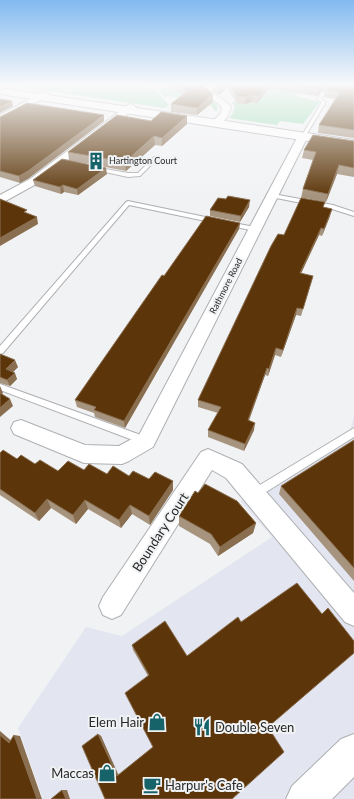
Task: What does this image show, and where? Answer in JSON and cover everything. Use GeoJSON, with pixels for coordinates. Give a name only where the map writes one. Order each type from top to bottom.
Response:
{"type":"FeatureCollection","features":[{"type":"Feature","properties":{"kind":"main road"},"geometry":{"type":"LineString","coordinates":[[207,122],[354,144]]}},
{"type":"Feature","properties":{"kind":"main road"},"geometry":{"type":"LineString","coordinates":[[305,799],[354,752]]}},
{"type":"Feature","properties":{"kind":"street"},"geometry":{"type":"LineString","coordinates":[[0,200],[62,163],[112,122]]}},
{"type":"Feature","properties":{"kind":"street","name":"Rathmore Road"},"geometry":{"type":"LineString","coordinates":[[148,438],[303,136]]}},
{"type":"Feature","properties":{"kind":"street"},"geometry":{"type":"LineString","coordinates":[[21,428],[84,454],[122,456],[148,438]]}},
{"type":"Feature","properties":{"kind":"street","name":"Boundary Court"},"geometry":{"type":"LineString","coordinates":[[112,606],[208,458],[234,472],[254,494]]}},
{"type":"Feature","properties":{"kind":"street"},"geometry":{"type":"LineString","coordinates":[[254,494],[354,613]]}},
{"type":"Feature","properties":{"kind":"lane"},"geometry":{"type":"LineString","coordinates":[[303,136],[311,122]]}},
{"type":"Feature","properties":{"kind":"lane"},"geometry":{"type":"LineString","coordinates":[[89,168],[128,176],[140,174],[154,159]]}},
{"type":"Feature","properties":{"kind":"lane"},"geometry":{"type":"LineString","coordinates":[[273,196],[333,207],[354,214]]}},
{"type":"Feature","properties":{"kind":"lane"},"geometry":{"type":"LineString","coordinates":[[0,351],[128,203],[255,229]]}},
{"type":"Feature","properties":{"kind":"lane"},"geometry":{"type":"LineString","coordinates":[[0,387],[148,438]]}},
{"type":"Feature","properties":{"kind":"lane"},"geometry":{"type":"LineString","coordinates":[[254,494],[354,432]]}},
{"type":"Feature","properties":{"kind":"shaded area"},"geometry":{"type":"Polygon","coordinates":[[[354,416],[354,799],[43,799],[18,728],[86,627],[122,636],[272,537],[240,501],[350,431],[354,416]]]}},
{"type":"Feature","properties":{"kind":"green space"},"geometry":{"type":"Polygon","coordinates":[[[258,122],[279,122],[277,125],[258,122]]]}},
{"type":"Feature","properties":{"kind":"green space"},"geometry":{"type":"Polygon","coordinates":[[[290,122],[304,122],[303,124],[290,122]]]}},
{"type":"Feature","properties":{"kind":"building"},"geometry":{"type":"Polygon","coordinates":[[[0,122],[94,122],[19,176],[0,171],[0,122]]]}},
{"type":"Feature","properties":{"kind":"building"},"geometry":{"type":"Polygon","coordinates":[[[107,122],[180,122],[162,138],[154,136],[125,162],[68,152],[107,122]]]}},
{"type":"Feature","properties":{"kind":"building"},"geometry":{"type":"Polygon","coordinates":[[[321,122],[354,122],[354,130],[319,125],[321,122]]]}},
{"type":"Feature","properties":{"kind":"building"},"geometry":{"type":"Polygon","coordinates":[[[313,135],[354,141],[354,168],[339,165],[328,194],[303,189],[316,152],[304,150],[313,135]]]}},
{"type":"Feature","properties":{"kind":"building"},"geometry":{"type":"Polygon","coordinates":[[[62,159],[106,168],[77,189],[63,185],[60,187],[33,180],[62,159]]]}},
{"type":"Feature","properties":{"kind":"building"},"geometry":{"type":"Polygon","coordinates":[[[228,196],[250,200],[241,216],[210,210],[218,198],[226,199],[228,196]]]}},
{"type":"Feature","properties":{"kind":"building"},"geometry":{"type":"Polygon","coordinates":[[[301,198],[325,202],[323,207],[332,209],[324,229],[321,228],[300,273],[313,276],[303,309],[297,308],[283,350],[276,348],[269,369],[267,368],[248,420],[255,423],[245,444],[208,430],[221,407],[198,400],[271,246],[278,234],[284,235],[301,198]]]}},
{"type":"Feature","properties":{"kind":"building"},"geometry":{"type":"Polygon","coordinates":[[[0,199],[27,210],[24,212],[37,217],[0,238],[0,199]]]}},
{"type":"Feature","properties":{"kind":"building"},"geometry":{"type":"Polygon","coordinates":[[[206,216],[240,223],[124,421],[94,410],[96,407],[75,400],[162,275],[164,276],[206,216]]]}},
{"type":"Feature","properties":{"kind":"building"},"geometry":{"type":"Polygon","coordinates":[[[0,354],[15,360],[6,369],[15,373],[7,380],[0,377],[0,354]]]}},
{"type":"Feature","properties":{"kind":"building"},"geometry":{"type":"Polygon","coordinates":[[[0,393],[10,399],[0,408],[0,393]]]}},
{"type":"Feature","properties":{"kind":"building"},"geometry":{"type":"Polygon","coordinates":[[[354,440],[354,568],[281,486],[354,440]]]}},
{"type":"Feature","properties":{"kind":"building"},"geometry":{"type":"Polygon","coordinates":[[[3,450],[17,459],[21,455],[35,464],[40,460],[58,471],[68,461],[84,470],[89,464],[107,474],[113,466],[129,476],[133,471],[149,479],[155,472],[173,481],[149,516],[130,505],[119,520],[85,500],[73,515],[47,499],[35,513],[0,489],[0,453],[3,450]]]}},
{"type":"Feature","properties":{"kind":"building"},"geometry":{"type":"Polygon","coordinates":[[[205,484],[237,501],[256,523],[220,547],[211,534],[179,516],[195,491],[198,493],[205,484]]]}},
{"type":"Feature","properties":{"kind":"building"},"geometry":{"type":"Polygon","coordinates":[[[297,583],[322,614],[328,608],[354,641],[354,653],[268,727],[284,752],[232,799],[105,799],[82,746],[98,734],[117,776],[153,747],[125,693],[149,675],[132,645],[165,621],[187,656],[238,617],[241,622],[297,583]]]}},
{"type":"Feature","properties":{"kind":"building"},"geometry":{"type":"Polygon","coordinates":[[[0,735],[9,743],[14,735],[37,799],[0,799],[0,735]]]}},
{"type":"Feature","properties":{"kind":"building"},"geometry":{"type":"Polygon","coordinates":[[[62,790],[66,799],[51,799],[62,790]]]}},
{"type":"Feature","properties":{"kind":"place","name":"Hartington Court"},"geometry":{"type":"Point","coordinates":[96,161]}},
{"type":"Feature","properties":{"kind":"place","name":"Elem Hair"},"geometry":{"type":"Point","coordinates":[157,722]}},
{"type":"Feature","properties":{"kind":"place","name":"Double Seven"},"geometry":{"type":"Point","coordinates":[202,727]}},
{"type":"Feature","properties":{"kind":"place","name":"Maccas"},"geometry":{"type":"Point","coordinates":[107,773]}},
{"type":"Feature","properties":{"kind":"place","name":"Harpur's Cafe"},"geometry":{"type":"Point","coordinates":[152,785]}}]}
